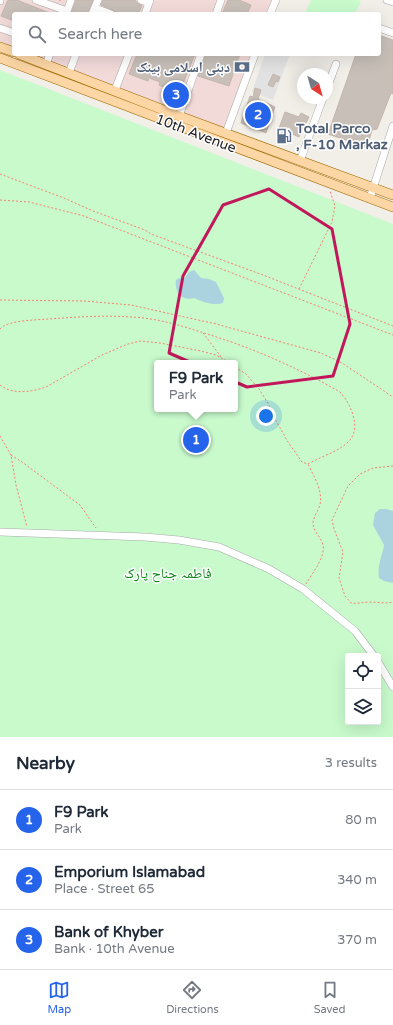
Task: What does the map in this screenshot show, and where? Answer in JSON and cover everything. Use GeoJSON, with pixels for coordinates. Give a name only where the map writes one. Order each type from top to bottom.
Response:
{"type":"FeatureCollection","features":[{"type":"Feature","properties":{"kind":"main road"},"geometry":{"type":"LineString","coordinates":[[0,47],[12,51]]}},
{"type":"Feature","properties":{"kind":"main road","name":"10th Avenue"},"geometry":{"type":"LineString","coordinates":[[24,56],[179,116],[393,195]]}},
{"type":"Feature","properties":{"kind":"main road","name":"10th Avenue"},"geometry":{"type":"LineString","coordinates":[[0,58],[393,207]]}},
{"type":"Feature","properties":{"kind":"main road"},"geometry":{"type":"LineString","coordinates":[[149,115],[152,105]]}},
{"type":"Feature","properties":{"kind":"street"},"geometry":{"type":"LineString","coordinates":[[36,0],[64,12]]}},
{"type":"Feature","properties":{"kind":"street"},"geometry":{"type":"LineString","coordinates":[[66,12],[71,0]]}},
{"type":"Feature","properties":{"kind":"street"},"geometry":{"type":"LineString","coordinates":[[93,11],[98,0]]}},
{"type":"Feature","properties":{"kind":"street"},"geometry":{"type":"LineString","coordinates":[[141,0],[149,2],[146,12]]}},
{"type":"Feature","properties":{"kind":"street"},"geometry":{"type":"LineString","coordinates":[[217,12],[221,0]]}},
{"type":"Feature","properties":{"kind":"street"},"geometry":{"type":"LineString","coordinates":[[271,12],[276,0]]}},
{"type":"Feature","properties":{"kind":"street"},"geometry":{"type":"LineString","coordinates":[[387,0],[393,2]]}},
{"type":"Feature","properties":{"kind":"street"},"geometry":{"type":"LineString","coordinates":[[0,28],[12,32]]}},
{"type":"Feature","properties":{"kind":"street"},"geometry":{"type":"LineString","coordinates":[[381,29],[393,33]]}},
{"type":"Feature","properties":{"kind":"street"},"geometry":{"type":"LineString","coordinates":[[46,64],[49,56]]}},
{"type":"Feature","properties":{"kind":"street"},"geometry":{"type":"LineString","coordinates":[[69,73],[75,56]]}},
{"type":"Feature","properties":{"kind":"street"},"geometry":{"type":"LineString","coordinates":[[115,90],[128,56]]}},
{"type":"Feature","properties":{"kind":"street"},"geometry":{"type":"LineString","coordinates":[[179,116],[200,56]]}},
{"type":"Feature","properties":{"kind":"street"},"geometry":{"type":"LineString","coordinates":[[226,133],[254,56]]}},
{"type":"Feature","properties":{"kind":"street"},"geometry":{"type":"LineString","coordinates":[[333,72],[336,64]]}},
{"type":"Feature","properties":{"kind":"street"},"geometry":{"type":"LineString","coordinates":[[300,161],[321,104]]}},
{"type":"Feature","properties":{"kind":"street"},"geometry":{"type":"LineString","coordinates":[[370,198],[393,126]]}},
{"type":"Feature","properties":{"kind":"street"},"geometry":{"type":"LineString","coordinates":[[0,532],[28,532],[179,540],[219,547],[269,569],[303,589],[355,631],[372,653]]}},
{"type":"Feature","properties":{"kind":"street"},"geometry":{"type":"LineString","coordinates":[[381,667],[393,687]]}},
{"type":"Feature","properties":{"kind":"path"},"geometry":{"type":"LineString","coordinates":[[0,174],[145,230],[151,234],[210,255],[393,326]]}},
{"type":"Feature","properties":{"kind":"path"},"geometry":{"type":"LineString","coordinates":[[299,289],[332,222],[336,206],[328,183]]}},
{"type":"Feature","properties":{"kind":"path"},"geometry":{"type":"LineString","coordinates":[[0,200],[29,202],[84,216],[393,335]]}},
{"type":"Feature","properties":{"kind":"path"},"geometry":{"type":"LineString","coordinates":[[0,300],[84,301],[131,305],[216,324],[321,353],[342,364],[393,397]]}},
{"type":"Feature","properties":{"kind":"path"},"geometry":{"type":"LineString","coordinates":[[0,329],[2,326],[24,321],[80,317],[130,317],[176,324],[268,355],[340,392],[347,400],[354,416],[353,436],[348,443],[308,464],[302,462],[288,442],[259,389],[246,374],[238,369]]}},
{"type":"Feature","properties":{"kind":"path"},"geometry":{"type":"LineString","coordinates":[[202,332],[222,358]]}},
{"type":"Feature","properties":{"kind":"path"},"geometry":{"type":"LineString","coordinates":[[0,385],[9,390],[18,392],[36,391],[46,387],[102,355],[128,344],[140,341],[201,350],[225,360]]}},
{"type":"Feature","properties":{"kind":"path"},"geometry":{"type":"LineString","coordinates":[[0,436],[11,455],[16,485],[28,532]]}},
{"type":"Feature","properties":{"kind":"path"},"geometry":{"type":"LineString","coordinates":[[11,455],[80,505],[102,536]]}},
{"type":"Feature","properties":{"kind":"path"},"geometry":{"type":"LineString","coordinates":[[303,589],[318,564],[324,546],[315,531],[313,524],[319,507],[321,494],[308,464]]}},
{"type":"Feature","properties":{"kind":"path"},"geometry":{"type":"LineString","coordinates":[[393,466],[373,468],[360,474],[348,486],[332,520],[343,552],[339,578],[345,596],[351,603],[393,602]]}},
{"type":"Feature","properties":{"kind":"highlighted area"},"geometry":{"type":"Polygon","coordinates":[[[269,189],[332,229],[350,324],[333,376],[247,387],[169,353],[183,276],[223,205],[269,189]]]}},
{"type":"Feature","properties":{"kind":"shaded area"},"geometry":{"type":"Polygon","coordinates":[[[0,0],[271,0],[267,12],[12,12],[12,47],[0,43],[0,0]]]}},
{"type":"Feature","properties":{"kind":"shaded area"},"geometry":{"type":"Polygon","coordinates":[[[34,56],[250,56],[224,129],[34,56]]]}},
{"type":"Feature","properties":{"kind":"shaded area"},"geometry":{"type":"Polygon","coordinates":[[[264,56],[289,56],[273,100],[252,92],[264,56]]]}},
{"type":"Feature","properties":{"kind":"green space"},"geometry":{"type":"Polygon","coordinates":[[[311,0],[361,1],[356,12],[306,12],[311,0]]]}},
{"type":"Feature","properties":{"kind":"green space","name":"فاطمہ جناح پارک"},"geometry":{"type":"Polygon","coordinates":[[[0,70],[393,224],[393,737],[0,737],[0,70]]]}},
{"type":"Feature","properties":{"kind":"water"},"geometry":{"type":"Polygon","coordinates":[[[194,270],[201,278],[216,282],[224,298],[223,303],[208,303],[194,298],[186,298],[180,295],[176,288],[176,280],[179,278],[184,279],[189,272],[194,270]]]}},
{"type":"Feature","properties":{"kind":"water"},"geometry":{"type":"Polygon","coordinates":[[[380,509],[393,511],[393,583],[379,578],[379,565],[384,545],[373,525],[375,513],[380,509]]]}},
{"type":"Feature","properties":{"kind":"building"},"geometry":{"type":"Polygon","coordinates":[[[8,0],[17,0],[47,12],[12,12],[12,20],[1,16],[8,0]]]}},
{"type":"Feature","properties":{"kind":"building"},"geometry":{"type":"Polygon","coordinates":[[[76,0],[93,0],[88,12],[72,12],[76,0]]]}},
{"type":"Feature","properties":{"kind":"building"},"geometry":{"type":"Polygon","coordinates":[[[103,0],[135,0],[142,6],[139,12],[114,12],[101,5],[103,0]]]}},
{"type":"Feature","properties":{"kind":"building"},"geometry":{"type":"Polygon","coordinates":[[[228,0],[239,0],[251,5],[248,12],[223,12],[228,0]]]}},
{"type":"Feature","properties":{"kind":"building"},"geometry":{"type":"Polygon","coordinates":[[[381,36],[393,40],[393,94],[391,93],[377,129],[372,130],[367,147],[328,134],[355,56],[381,56],[381,36]]]}},
{"type":"Feature","properties":{"kind":"building"},"geometry":{"type":"Polygon","coordinates":[[[136,56],[194,56],[180,91],[177,93],[159,85],[160,82],[149,78],[148,81],[129,74],[136,56]]]}},
{"type":"Feature","properties":{"kind":"building"},"geometry":{"type":"Polygon","coordinates":[[[205,56],[239,56],[229,86],[198,76],[205,56]]]}},
{"type":"Feature","properties":{"kind":"building"},"geometry":{"type":"Polygon","coordinates":[[[273,74],[280,77],[278,82],[276,81],[273,87],[268,85],[273,74]]]}},
{"type":"Feature","properties":{"kind":"building"},"geometry":{"type":"Polygon","coordinates":[[[255,88],[261,90],[258,99],[275,107],[266,133],[241,123],[250,96],[253,97],[255,88]]]}},
{"type":"Feature","properties":{"kind":"building"},"geometry":{"type":"Polygon","coordinates":[[[285,112],[299,117],[301,113],[309,117],[299,137],[286,131],[285,134],[278,131],[285,112]]]}},
{"type":"Feature","properties":{"kind":"place","name":"دبئی اسلامی بینک"},"geometry":{"type":"Point","coordinates":[242,67]}},
{"type":"Feature","properties":{"kind":"place","name":"Bank of Khyber"},"geometry":{"type":"Point","coordinates":[176,95]}},
{"type":"Feature","properties":{"kind":"place","name":"Emporium Islamabad"},"geometry":{"type":"Point","coordinates":[258,115]}},
{"type":"Feature","properties":{"kind":"place","name":"Total Parco , F-10 Markaz"},"geometry":{"type":"Point","coordinates":[284,136]}},
{"type":"Feature","properties":{"kind":"place","name":"F9 Park"},"geometry":{"type":"Point","coordinates":[196,440]}}]}
